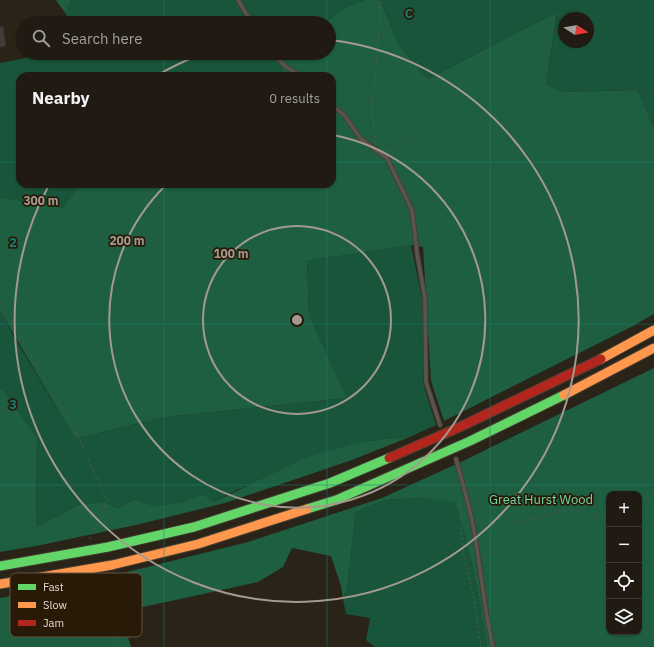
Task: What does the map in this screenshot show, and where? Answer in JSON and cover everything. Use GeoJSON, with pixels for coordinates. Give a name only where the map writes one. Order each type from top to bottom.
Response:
{"type":"FeatureCollection","features":[{"type":"Feature","properties":{"kind":"highway"},"geometry":{"type":"LineString","coordinates":[[0,566],[108,547],[194,527],[330,483],[462,426],[585,367],[654,330]]}},
{"type":"Feature","properties":{"kind":"highway"},"geometry":{"type":"LineString","coordinates":[[65,573],[112,565],[198,544],[336,500],[470,441],[592,381],[654,348]]}},
{"type":"Feature","properties":{"kind":"highway"},"geometry":{"type":"LineString","coordinates":[[0,584],[10,582]]}},
{"type":"Feature","properties":{"kind":"lane"},"geometry":{"type":"LineString","coordinates":[[238,0],[248,16]]}},
{"type":"Feature","properties":{"kind":"lane"},"geometry":{"type":"LineString","coordinates":[[279,60],[285,66],[295,72]]}},
{"type":"Feature","properties":{"kind":"lane"},"geometry":{"type":"LineString","coordinates":[[336,109],[344,116],[361,139],[387,158],[412,210],[417,253],[425,299],[426,382],[440,425]]}},
{"type":"Feature","properties":{"kind":"lane"},"geometry":{"type":"LineString","coordinates":[[456,459],[464,484],[474,530],[486,616],[494,647]]}},
{"type":"Feature","properties":{"kind":"path"},"geometry":{"type":"LineString","coordinates":[[376,149],[372,103],[378,47],[380,8],[382,0]]}},
{"type":"Feature","properties":{"kind":"path"},"geometry":{"type":"LineString","coordinates":[[383,154],[419,135]]}},
{"type":"Feature","properties":{"kind":"path"},"geometry":{"type":"LineString","coordinates":[[0,303],[74,428],[107,501],[90,540]]}},
{"type":"Feature","properties":{"kind":"path"},"geometry":{"type":"LineString","coordinates":[[642,500],[654,494]]}},
{"type":"Feature","properties":{"kind":"path"},"geometry":{"type":"LineString","coordinates":[[461,497],[463,553],[474,597],[481,647]]}},
{"type":"Feature","properties":{"kind":"path"},"geometry":{"type":"LineString","coordinates":[[514,523],[570,509],[606,518]]}},
{"type":"Feature","properties":{"kind":"path"},"geometry":{"type":"LineString","coordinates":[[112,637],[116,647]]}},
{"type":"Feature","properties":{"kind":"green space"},"geometry":{"type":"Polygon","coordinates":[[[56,0],[71,0],[66,14],[56,0]]]}},
{"type":"Feature","properties":{"kind":"green space"},"geometry":{"type":"Polygon","coordinates":[[[71,0],[365,0],[346,7],[334,16],[66,16],[71,0]]]}},
{"type":"Feature","properties":{"kind":"green space"},"geometry":{"type":"Polygon","coordinates":[[[365,0],[380,0],[399,46],[428,79],[549,16],[557,14],[546,84],[562,92],[638,90],[654,129],[654,314],[444,421],[431,381],[423,247],[411,245],[307,261],[309,315],[347,398],[166,417],[75,439],[0,311],[0,197],[62,208],[78,188],[336,188],[336,72],[281,72],[282,67],[278,60],[336,60],[336,16],[334,16],[346,7],[365,0]]]}},
{"type":"Feature","properties":{"kind":"green space"},"geometry":{"type":"Polygon","coordinates":[[[380,0],[654,0],[654,129],[638,90],[562,92],[546,84],[557,15],[549,16],[428,79],[399,46],[380,0]]]}},
{"type":"Feature","properties":{"kind":"green space"},"geometry":{"type":"Polygon","coordinates":[[[16,60],[278,60],[282,67],[281,72],[16,72],[16,188],[78,188],[62,208],[0,197],[0,63],[16,60]]]}},
{"type":"Feature","properties":{"kind":"green space"},"geometry":{"type":"Polygon","coordinates":[[[411,245],[423,303],[423,383],[436,425],[412,436],[360,442],[237,490],[214,502],[203,494],[182,502],[154,506],[134,499],[118,508],[104,502],[80,504],[36,527],[37,440],[5,392],[0,388],[0,310],[13,335],[75,439],[166,417],[347,398],[309,315],[307,261],[411,245]]]}},
{"type":"Feature","properties":{"kind":"green space","name":"Great Hurst Wood"},"geometry":{"type":"Polygon","coordinates":[[[654,368],[654,647],[487,647],[478,592],[461,520],[455,502],[422,498],[385,500],[356,512],[347,588],[343,599],[341,586],[331,556],[292,548],[283,567],[258,582],[142,607],[142,573],[123,573],[248,542],[382,498],[463,461],[654,368]]]}},
{"type":"Feature","properties":{"kind":"green space"},"geometry":{"type":"Polygon","coordinates":[[[0,388],[5,392],[37,439],[36,527],[80,504],[104,502],[118,508],[134,499],[154,506],[182,502],[203,494],[214,502],[305,458],[360,442],[412,436],[352,460],[225,503],[136,525],[0,552],[0,388]]]}},
{"type":"Feature","properties":{"kind":"green space"},"geometry":{"type":"Polygon","coordinates":[[[422,498],[455,501],[470,555],[487,647],[375,647],[366,640],[370,618],[346,614],[343,599],[347,588],[356,512],[385,500],[422,498]]]}},
{"type":"Feature","properties":{"kind":"green space","name":"Great Hurst Wood"},"geometry":{"type":"Polygon","coordinates":[[[10,596],[10,637],[128,637],[131,647],[0,647],[0,598],[10,596]]]}},
{"type":"Feature","properties":{"kind":"building"},"geometry":{"type":"Polygon","coordinates":[[[3,26],[6,46],[0,47],[0,27],[3,26]]]}},
{"type":"Feature","properties":{"kind":"traffic: fast"},"geometry":{"type":"LineString","coordinates":[[307,509],[336,500],[470,441],[564,395]]}},
{"type":"Feature","properties":{"kind":"traffic: fast"},"geometry":{"type":"LineString","coordinates":[[0,566],[108,547],[194,527],[330,483],[389,458]]}},
{"type":"Feature","properties":{"kind":"traffic: slow"},"geometry":{"type":"LineString","coordinates":[[601,359],[654,330]]}},
{"type":"Feature","properties":{"kind":"traffic: slow"},"geometry":{"type":"LineString","coordinates":[[564,395],[654,348]]}},
{"type":"Feature","properties":{"kind":"traffic: slow"},"geometry":{"type":"LineString","coordinates":[[65,573],[112,565],[198,544],[307,509]]}},
{"type":"Feature","properties":{"kind":"traffic: slow"},"geometry":{"type":"LineString","coordinates":[[0,584],[10,582]]}},
{"type":"Feature","properties":{"kind":"traffic: jam"},"geometry":{"type":"LineString","coordinates":[[389,458],[462,426],[601,359]]}}]}
